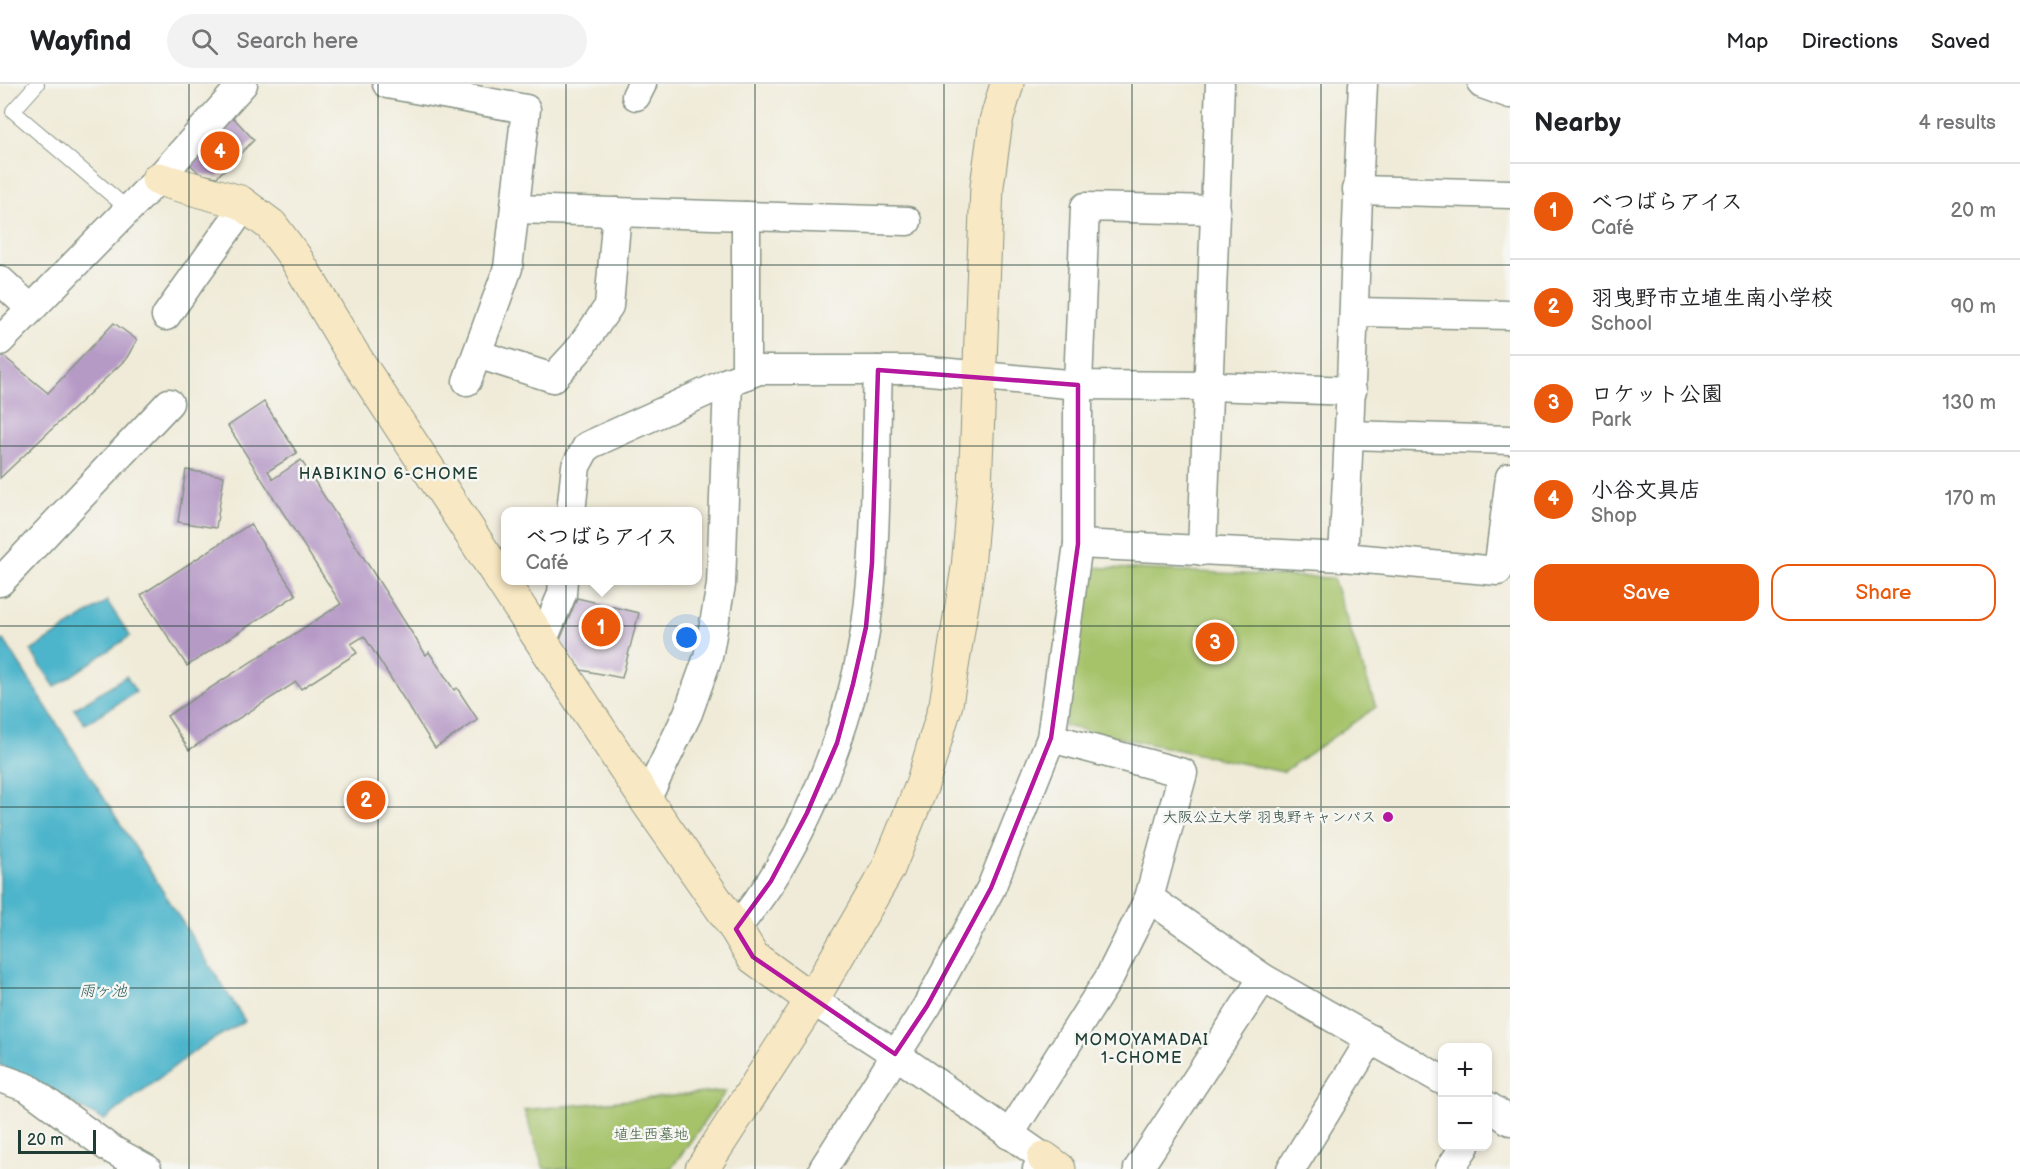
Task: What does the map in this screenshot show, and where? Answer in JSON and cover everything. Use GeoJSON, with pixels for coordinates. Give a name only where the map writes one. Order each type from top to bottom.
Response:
{"type":"FeatureCollection","features":[{"type":"Feature","properties":{"kind":"street"},"geometry":{"type":"LineString","coordinates":[[0,341],[158,178],[243,84]]}},
{"type":"Feature","properties":{"kind":"street"},"geometry":{"type":"LineString","coordinates":[[387,84],[507,94],[526,109],[508,268],[467,381]]}},
{"type":"Feature","properties":{"kind":"street"},"geometry":{"type":"LineString","coordinates":[[702,1169],[812,1000],[888,869],[922,784],[946,704],[968,568],[975,488],[987,186],[996,122],[1007,84]]}},
{"type":"Feature","properties":{"kind":"street"},"geometry":{"type":"LineString","coordinates":[[1202,551],[1221,84]]}},
{"type":"Feature","properties":{"kind":"street"},"geometry":{"type":"LineString","coordinates":[[1343,557],[1352,392],[1357,189],[1363,84]]}},
{"type":"Feature","properties":{"kind":"street"},"geometry":{"type":"LineString","coordinates":[[1482,84],[1510,94]]}},
{"type":"Feature","properties":{"kind":"street"},"geometry":{"type":"LineString","coordinates":[[158,178],[245,205],[271,225],[295,257],[351,351],[501,577]]}},
{"type":"Feature","properties":{"kind":"street"},"geometry":{"type":"LineString","coordinates":[[1357,189],[1510,194]]}},
{"type":"Feature","properties":{"kind":"street"},"geometry":{"type":"LineString","coordinates":[[166,316],[245,205]]}},
{"type":"Feature","properties":{"kind":"street"},"geometry":{"type":"LineString","coordinates":[[823,1169],[927,1006],[991,888],[1051,738],[1078,544],[1078,385],[1085,207],[1216,210]]}},
{"type":"Feature","properties":{"kind":"street"},"geometry":{"type":"LineString","coordinates":[[515,208],[906,221]]}},
{"type":"Feature","properties":{"kind":"street"},"geometry":{"type":"LineString","coordinates":[[477,354],[554,378],[577,352],[609,306],[617,212]]}},
{"type":"Feature","properties":{"kind":"street"},"geometry":{"type":"LineString","coordinates":[[646,800],[688,713],[708,657],[721,585],[737,378],[746,216]]}},
{"type":"Feature","properties":{"kind":"street"},"geometry":{"type":"LineString","coordinates":[[0,280],[31,309]]}},
{"type":"Feature","properties":{"kind":"street"},"geometry":{"type":"LineString","coordinates":[[1354,312],[1510,315]]}},
{"type":"Feature","properties":{"kind":"street"},"geometry":{"type":"LineString","coordinates":[[572,507],[576,466],[587,446],[759,370],[919,370],[1078,385],[1210,386],[1352,392]]}},
{"type":"Feature","properties":{"kind":"street"},"geometry":{"type":"LineString","coordinates":[[736,929],[771,881],[807,813],[837,743],[853,684],[866,627],[872,563],[878,370]]}},
{"type":"Feature","properties":{"kind":"street"},"geometry":{"type":"LineString","coordinates":[[0,582],[169,403]]}},
{"type":"Feature","properties":{"kind":"street"},"geometry":{"type":"LineString","coordinates":[[1350,435],[1510,440]]}},
{"type":"Feature","properties":{"kind":"street"},"geometry":{"type":"LineString","coordinates":[[1078,544],[1343,557],[1498,570],[1510,477]]}},
{"type":"Feature","properties":{"kind":"street"},"geometry":{"type":"LineString","coordinates":[[506,585],[646,800],[753,957],[812,1000],[895,1054],[1009,1135],[1047,1165]]}},
{"type":"Feature","properties":{"kind":"street"},"geometry":{"type":"LineString","coordinates":[[543,640],[562,585]]}},
{"type":"Feature","properties":{"kind":"street"},"geometry":{"type":"LineString","coordinates":[[1009,1135],[1109,978],[1149,897],[1183,773],[1051,738]]}},
{"type":"Feature","properties":{"kind":"street"},"geometry":{"type":"LineString","coordinates":[[1149,897],[1263,978],[1438,1077]]}},
{"type":"Feature","properties":{"kind":"street"},"geometry":{"type":"LineString","coordinates":[[1138,1169],[1263,978]]}},
{"type":"Feature","properties":{"kind":"street"},"geometry":{"type":"LineString","coordinates":[[1291,1169],[1371,1039]]}},
{"type":"Feature","properties":{"kind":"street"},"geometry":{"type":"LineString","coordinates":[[0,1078],[28,1088],[109,1148],[147,1169]]}},
{"type":"Feature","properties":{"kind":"street"},"geometry":{"type":"LineString","coordinates":[[1450,1169],[1462,1151]]}},
{"type":"Feature","properties":{"kind":"lane"},"geometry":{"type":"LineString","coordinates":[[37,84],[13,111],[128,209]]}},
{"type":"Feature","properties":{"kind":"highlighted area"},"geometry":{"type":"Polygon","coordinates":[[[878,370],[1078,385],[1078,544],[1051,738],[991,888],[927,1006],[895,1054],[753,957],[736,929],[771,881],[807,813],[837,743],[853,684],[866,627],[872,563],[878,370]]]}},
{"type":"Feature","properties":{"kind":"green space"},"geometry":{"type":"Polygon","coordinates":[[[1088,567],[1333,578],[1376,707],[1283,772],[1064,726],[1088,567]]]}},
{"type":"Feature","properties":{"kind":"green space","name":"埴生西墓地"},"geometry":{"type":"Polygon","coordinates":[[[726,1091],[671,1169],[544,1169],[524,1110],[726,1091]]]}},
{"type":"Feature","properties":{"kind":"water"},"geometry":{"type":"Polygon","coordinates":[[[107,601],[130,636],[55,687],[31,651],[107,601]]]}},
{"type":"Feature","properties":{"kind":"water","name":"雨ヶ池"},"geometry":{"type":"Polygon","coordinates":[[[4,640],[245,1021],[200,1047],[104,1120],[0,1065],[0,642],[4,640]]]}},
{"type":"Feature","properties":{"kind":"water"},"geometry":{"type":"Polygon","coordinates":[[[126,676],[136,692],[85,724],[74,709],[126,676]]]}},
{"type":"Feature","properties":{"kind":"building"},"geometry":{"type":"Polygon","coordinates":[[[230,114],[254,140],[217,177],[200,174],[187,161],[230,114]]]}},
{"type":"Feature","properties":{"kind":"building"},"geometry":{"type":"Polygon","coordinates":[[[114,323],[137,340],[126,359],[0,478],[0,357],[2,355],[48,393],[114,323]]]}},
{"type":"Feature","properties":{"kind":"building"},"geometry":{"type":"Polygon","coordinates":[[[264,402],[297,453],[268,471],[273,479],[301,460],[426,655],[429,652],[454,690],[457,688],[478,720],[435,748],[364,636],[351,644],[357,653],[301,689],[296,682],[189,750],[167,716],[341,604],[228,426],[264,402]]]}},
{"type":"Feature","properties":{"kind":"building"},"geometry":{"type":"Polygon","coordinates":[[[186,470],[224,476],[216,528],[178,522],[186,470]]]}},
{"type":"Feature","properties":{"kind":"building"},"geometry":{"type":"Polygon","coordinates":[[[250,524],[296,595],[187,666],[141,595],[250,524]]]}},
{"type":"Feature","properties":{"kind":"building"},"geometry":{"type":"Polygon","coordinates":[[[577,598],[639,613],[622,678],[581,670],[560,640],[577,598]]]}},
{"type":"Feature","properties":{"kind":"place","name":"小谷文具店"},"geometry":{"type":"Point","coordinates":[220,151]}},
{"type":"Feature","properties":{"kind":"place","name":"べつばらアイス"},"geometry":{"type":"Point","coordinates":[601,627]}},
{"type":"Feature","properties":{"kind":"place","name":"ロケット公園"},"geometry":{"type":"Point","coordinates":[1215,642]}},
{"type":"Feature","properties":{"kind":"place","name":"羽曳野市立埴生南小学校"},"geometry":{"type":"Point","coordinates":[366,800]}},
{"type":"Feature","properties":{"kind":"place","name":"大阪公立大学 羽曳野キャンパス"},"geometry":{"type":"Point","coordinates":[1388,817]}},
{"type":"Feature","properties":{"kind":"district","name":"HABIKINO 6-CHOME"},"geometry":{"type":"Point","coordinates":[389,473]}},
{"type":"Feature","properties":{"kind":"district","name":"MOMOYAMADAI 1-CHOME"},"geometry":{"type":"Point","coordinates":[1142,1048]}}]}
